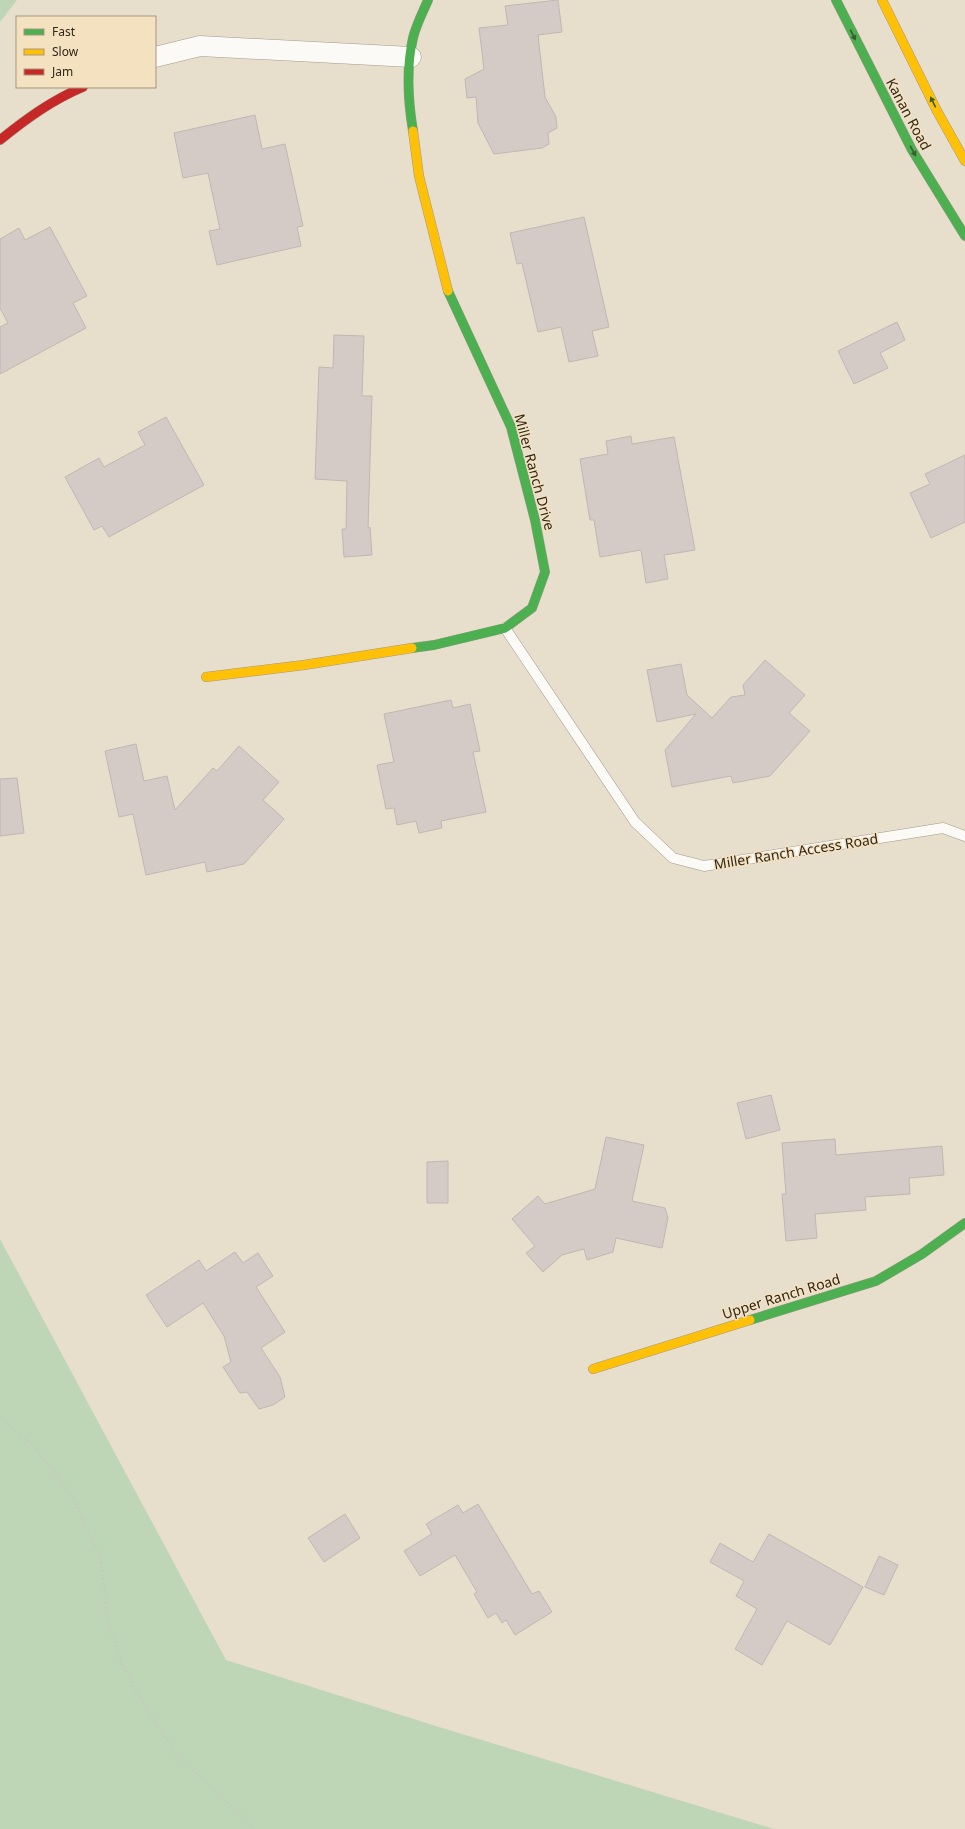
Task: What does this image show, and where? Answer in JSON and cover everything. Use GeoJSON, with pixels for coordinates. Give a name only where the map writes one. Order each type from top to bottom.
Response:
{"type":"FeatureCollection","features":[{"type":"Feature","properties":{"kind":"street","name":"Miller Ranch Drive"},"geometry":{"type":"LineString","coordinates":[[206,677],[304,665],[434,645],[505,628],[532,608],[545,572],[511,427],[450,297],[418,176],[410,113],[409,70],[413,38],[428,0]]}},
{"type":"Feature","properties":{"kind":"street","name":"Kanan Road"},"geometry":{"type":"LineString","coordinates":[[836,0],[890,110],[936,194],[965,236]]}},
{"type":"Feature","properties":{"kind":"street","name":"Kanan Road"},"geometry":{"type":"LineString","coordinates":[[882,0],[937,111],[965,161]]}},
{"type":"Feature","properties":{"kind":"street"},"geometry":{"type":"LineString","coordinates":[[156,57],[200,46],[411,57]]}},
{"type":"Feature","properties":{"kind":"street"},"geometry":{"type":"LineString","coordinates":[[0,140],[46,105],[61,96],[81,88]]}},
{"type":"Feature","properties":{"kind":"street","name":"Upper Ranch Road"},"geometry":{"type":"LineString","coordinates":[[593,1369],[876,1281],[922,1254],[965,1223]]}},
{"type":"Feature","properties":{"kind":"lane","name":"Miller Ranch Access Road"},"geometry":{"type":"LineString","coordinates":[[505,628],[635,822],[673,858],[704,866],[943,828],[965,836]]}},
{"type":"Feature","properties":{"kind":"path"},"geometry":{"type":"LineString","coordinates":[[0,1418],[32,1444],[73,1497],[101,1560],[107,1621],[122,1663],[145,1706],[178,1757],[247,1820],[252,1829]]}},
{"type":"Feature","properties":{"kind":"green space"},"geometry":{"type":"Polygon","coordinates":[[[0,0],[17,0],[0,22],[0,0]]]}},
{"type":"Feature","properties":{"kind":"green space"},"geometry":{"type":"Polygon","coordinates":[[[0,1239],[226,1660],[439,1727],[774,1829],[0,1829],[0,1239]]]}},
{"type":"Feature","properties":{"kind":"building"},"geometry":{"type":"Polygon","coordinates":[[[558,0],[562,32],[538,35],[545,97],[556,117],[557,128],[548,133],[549,144],[542,148],[494,154],[478,123],[476,97],[467,98],[465,79],[484,69],[479,28],[508,25],[505,6],[558,0]]]}},
{"type":"Feature","properties":{"kind":"building"},"geometry":{"type":"Polygon","coordinates":[[[255,115],[262,149],[285,144],[303,226],[297,227],[301,246],[217,265],[209,231],[220,229],[208,173],[183,178],[174,133],[255,115]]]}},
{"type":"Feature","properties":{"kind":"building"},"geometry":{"type":"Polygon","coordinates":[[[584,217],[609,327],[592,331],[598,356],[569,362],[561,327],[538,332],[522,263],[517,264],[510,233],[584,217]]]}},
{"type":"Feature","properties":{"kind":"building"},"geometry":{"type":"Polygon","coordinates":[[[50,227],[87,296],[73,303],[86,328],[0,374],[0,327],[8,323],[0,308],[0,239],[19,228],[25,240],[50,227]]]}},
{"type":"Feature","properties":{"kind":"building"},"geometry":{"type":"Polygon","coordinates":[[[897,322],[905,340],[880,353],[888,368],[854,384],[838,351],[897,322]]]}},
{"type":"Feature","properties":{"kind":"building"},"geometry":{"type":"Polygon","coordinates":[[[334,335],[364,336],[362,396],[372,396],[368,528],[370,527],[372,555],[344,557],[342,529],[346,529],[347,481],[315,479],[319,367],[333,368],[334,335]]]}},
{"type":"Feature","properties":{"kind":"building"},"geometry":{"type":"Polygon","coordinates":[[[166,417],[204,485],[109,537],[102,526],[94,530],[65,477],[99,458],[104,467],[145,445],[138,432],[166,417]]]}},
{"type":"Feature","properties":{"kind":"building"},"geometry":{"type":"Polygon","coordinates":[[[631,436],[632,444],[674,437],[695,550],[664,555],[668,579],[646,583],[641,550],[600,557],[594,520],[590,520],[580,459],[608,454],[606,441],[631,436]]]}},
{"type":"Feature","properties":{"kind":"building"},"geometry":{"type":"Polygon","coordinates":[[[965,455],[965,522],[931,538],[910,493],[930,484],[925,474],[965,455]]]}},
{"type":"Feature","properties":{"kind":"building"},"geometry":{"type":"Polygon","coordinates":[[[765,660],[805,695],[789,713],[810,731],[770,776],[733,783],[731,776],[672,787],[665,750],[696,714],[657,722],[647,670],[681,664],[687,695],[712,718],[731,697],[745,695],[743,685],[765,660]]]}},
{"type":"Feature","properties":{"kind":"building"},"geometry":{"type":"Polygon","coordinates":[[[451,700],[453,708],[470,704],[480,751],[473,752],[486,812],[441,821],[442,828],[419,833],[416,821],[397,825],[394,808],[386,809],[377,765],[394,762],[384,714],[451,700]]]}},
{"type":"Feature","properties":{"kind":"building"},"geometry":{"type":"Polygon","coordinates":[[[136,744],[144,781],[167,776],[175,810],[213,768],[217,771],[239,746],[279,782],[263,800],[284,819],[244,864],[207,872],[205,862],[146,875],[133,814],[119,817],[105,751],[136,744]]]}},
{"type":"Feature","properties":{"kind":"building"},"geometry":{"type":"Polygon","coordinates":[[[17,778],[24,833],[0,836],[0,779],[17,778]]]}},
{"type":"Feature","properties":{"kind":"building"},"geometry":{"type":"Polygon","coordinates":[[[771,1095],[780,1130],[746,1139],[737,1103],[771,1095]]]}},
{"type":"Feature","properties":{"kind":"building"},"geometry":{"type":"Polygon","coordinates":[[[606,1137],[644,1145],[632,1201],[665,1208],[668,1218],[662,1248],[616,1238],[613,1252],[587,1260],[584,1249],[562,1255],[543,1272],[526,1253],[535,1246],[512,1219],[538,1196],[545,1204],[595,1189],[606,1137]]]}},
{"type":"Feature","properties":{"kind":"building"},"geometry":{"type":"Polygon","coordinates":[[[835,1139],[836,1155],[942,1146],[944,1175],[909,1178],[910,1194],[865,1197],[866,1210],[815,1214],[817,1238],[786,1241],[782,1194],[786,1194],[782,1143],[835,1139]]]}},
{"type":"Feature","properties":{"kind":"building"},"geometry":{"type":"Polygon","coordinates":[[[448,1161],[448,1203],[427,1203],[427,1162],[448,1161]]]}},
{"type":"Feature","properties":{"kind":"building"},"geometry":{"type":"Polygon","coordinates":[[[235,1252],[243,1263],[258,1253],[273,1276],[256,1287],[285,1332],[261,1348],[280,1377],[285,1397],[273,1405],[259,1409],[247,1392],[240,1393],[223,1367],[231,1362],[224,1336],[203,1303],[167,1327],[146,1295],[199,1260],[206,1271],[235,1252]]]}},
{"type":"Feature","properties":{"kind":"building"},"geometry":{"type":"Polygon","coordinates":[[[478,1504],[532,1594],[539,1591],[552,1612],[515,1635],[506,1620],[502,1623],[496,1613],[488,1618],[474,1594],[477,1592],[455,1555],[420,1576],[404,1551],[432,1534],[426,1524],[458,1505],[463,1513],[478,1504]]]}},
{"type":"Feature","properties":{"kind":"building"},"geometry":{"type":"Polygon","coordinates":[[[345,1514],[360,1538],[324,1562],[308,1538],[345,1514]]]}},
{"type":"Feature","properties":{"kind":"building"},"geometry":{"type":"Polygon","coordinates":[[[769,1534],[863,1587],[830,1645],[787,1621],[762,1665],[735,1649],[757,1609],[736,1596],[744,1581],[710,1562],[720,1543],[753,1562],[769,1534]]]}},
{"type":"Feature","properties":{"kind":"building"},"geometry":{"type":"Polygon","coordinates":[[[879,1556],[898,1565],[884,1595],[865,1587],[879,1556]]]}},
{"type":"Feature","properties":{"kind":"traffic: fast"},"geometry":{"type":"LineString","coordinates":[[413,131],[409,96],[409,61],[414,33],[428,0]]}},
{"type":"Feature","properties":{"kind":"traffic: fast"},"geometry":{"type":"LineString","coordinates":[[836,0],[912,150],[965,236]]}},
{"type":"Feature","properties":{"kind":"traffic: fast"},"geometry":{"type":"LineString","coordinates":[[412,648],[434,645],[505,628],[532,608],[545,572],[535,520],[511,427],[448,291]]}},
{"type":"Feature","properties":{"kind":"traffic: fast"},"geometry":{"type":"LineString","coordinates":[[750,1320],[876,1281],[922,1254],[965,1223]]}},
{"type":"Feature","properties":{"kind":"traffic: slow"},"geometry":{"type":"LineString","coordinates":[[882,0],[937,111],[965,161]]}},
{"type":"Feature","properties":{"kind":"traffic: slow"},"geometry":{"type":"LineString","coordinates":[[413,131],[419,176],[448,291]]}},
{"type":"Feature","properties":{"kind":"traffic: slow"},"geometry":{"type":"LineString","coordinates":[[206,677],[304,665],[412,648]]}},
{"type":"Feature","properties":{"kind":"traffic: slow"},"geometry":{"type":"LineString","coordinates":[[593,1369],[750,1320]]}},
{"type":"Feature","properties":{"kind":"traffic: jam"},"geometry":{"type":"LineString","coordinates":[[0,140],[40,110],[81,88]]}}]}
